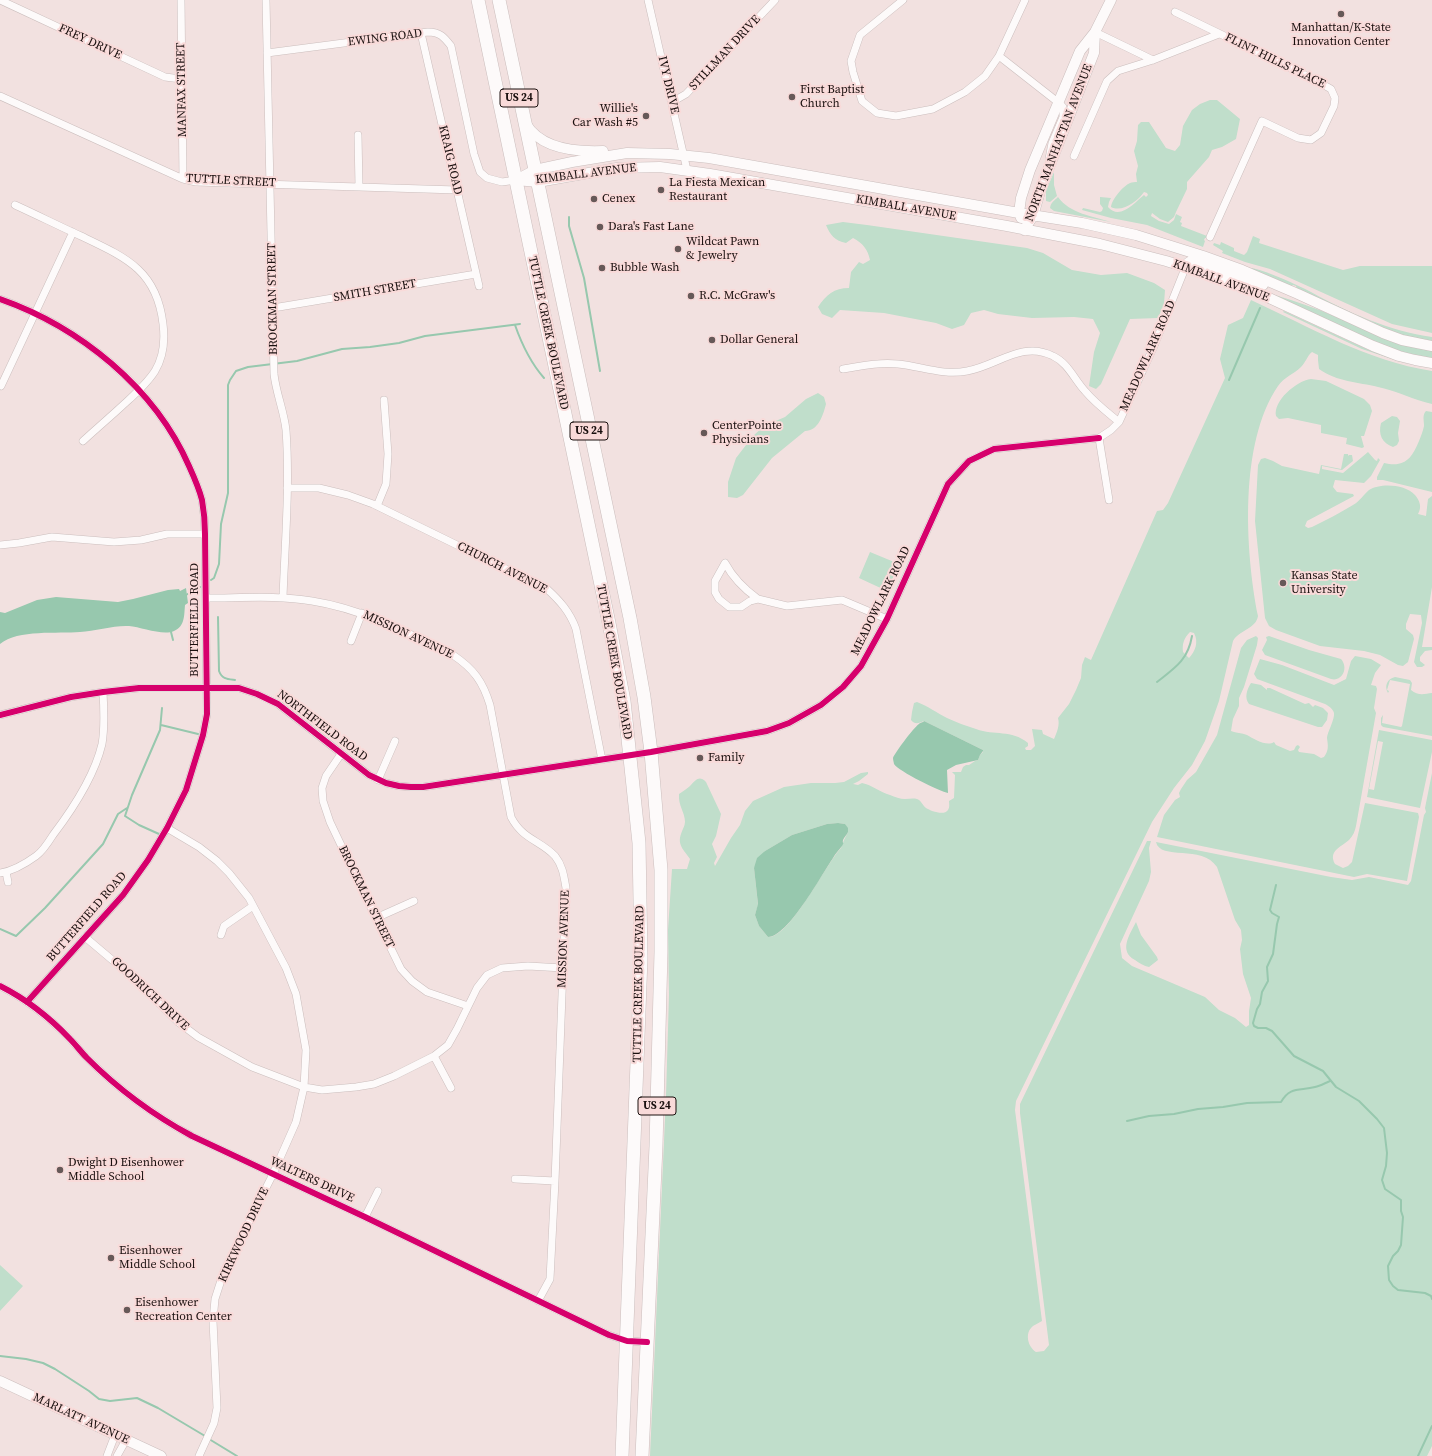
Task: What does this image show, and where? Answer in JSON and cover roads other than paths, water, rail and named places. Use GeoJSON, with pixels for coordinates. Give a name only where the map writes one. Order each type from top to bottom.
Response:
{"type":"FeatureCollection","features":[{"type":"Feature","properties":{"kind":"highway","name":"TUTTLE CREEK BOULEVARD"},"geometry":{"type":"LineString","coordinates":[[478,0],[609,623],[624,701],[639,844],[641,958],[622,1456]]}},
{"type":"Feature","properties":{"kind":"highway","name":"TUTTLE CREEK BOULEVARD"},"geometry":{"type":"LineString","coordinates":[[499,0],[589,431],[630,618],[644,696],[651,752],[661,870],[661,952],[656,1146],[642,1456]]}},
{"type":"Feature","properties":{"kind":"main road","name":"NORTH MANHATTAN AVENUE"},"geometry":{"type":"LineString","coordinates":[[1024,230],[1019,213],[1022,195],[1030,170],[1080,51],[1095,32],[1111,0]]}},
{"type":"Feature","properties":{"kind":"main road","name":"NORTH MANHATTAN AVENUE"},"geometry":{"type":"LineString","coordinates":[[1024,230],[1033,216],[1047,173],[1094,53],[1095,32]]}},
{"type":"Feature","properties":{"kind":"main road"},"geometry":{"type":"LineString","coordinates":[[524,120],[529,128],[539,138],[551,144],[578,151],[611,150],[627,153]]}},
{"type":"Feature","properties":{"kind":"main road","name":"KIMBALL AVENUE"},"geometry":{"type":"LineString","coordinates":[[536,176],[572,162],[627,153],[682,155],[709,158],[1033,216],[1082,223],[1142,237],[1220,262],[1298,294],[1383,333],[1402,340],[1432,346]]}},
{"type":"Feature","properties":{"kind":"main road","name":"KIMBALL AVENUE"},"geometry":{"type":"LineString","coordinates":[[516,180],[536,176],[617,168],[653,167],[687,170],[1024,230],[1134,252],[1186,266],[1254,291],[1373,346],[1399,356],[1432,362]]}},
{"type":"Feature","properties":{"kind":"main road"},"geometry":{"type":"LineString","coordinates":[[1186,266],[1191,261],[1196,262],[1248,281],[1298,294]]}},
{"type":"Feature","properties":{"kind":"main road","name":"MARLATT AVENUE"},"geometry":{"type":"LineString","coordinates":[[0,1381],[162,1456]]}},
{"type":"Feature","properties":{"kind":"street","name":"FREY DRIVE"},"geometry":{"type":"LineString","coordinates":[[0,0],[165,77],[181,79]]}},
{"type":"Feature","properties":{"kind":"street","name":"MANFAX STREET"},"geometry":{"type":"LineString","coordinates":[[181,0],[183,180]]}},
{"type":"Feature","properties":{"kind":"street","name":"BROCKMAN STREET"},"geometry":{"type":"LineString","coordinates":[[266,0],[274,374],[275,386],[285,424],[287,488],[283,597]]}},
{"type":"Feature","properties":{"kind":"street","name":"IVY DRIVE"},"geometry":{"type":"LineString","coordinates":[[648,0],[672,102],[682,155],[687,170]]}},
{"type":"Feature","properties":{"kind":"street","name":"STILLMAN DRIVE"},"geometry":{"type":"LineString","coordinates":[[672,102],[686,94],[775,0]]}},
{"type":"Feature","properties":{"kind":"street"},"geometry":{"type":"LineString","coordinates":[[903,0],[860,35],[851,61],[862,101],[877,113],[896,116],[933,109],[966,92],[985,76],[999,56],[1025,0]]}},
{"type":"Feature","properties":{"kind":"street","name":"FLINT HILLS PLACE"},"geometry":{"type":"LineString","coordinates":[[1175,12],[1313,79],[1331,89],[1335,98],[1334,106],[1321,133],[1311,140],[1298,138],[1262,121],[1210,237]]}},
{"type":"Feature","properties":{"kind":"street","name":"EWING ROAD"},"geometry":{"type":"LineString","coordinates":[[267,53],[421,33],[435,32],[442,35],[451,46],[474,154],[480,172],[487,178],[502,182],[516,180]]}},
{"type":"Feature","properties":{"kind":"street"},"geometry":{"type":"LineString","coordinates":[[1095,32],[1153,60]]}},
{"type":"Feature","properties":{"kind":"street","name":"KRAIG ROAD"},"geometry":{"type":"LineString","coordinates":[[421,33],[479,286]]}},
{"type":"Feature","properties":{"kind":"street","name":"FLINT HILLS PLACE"},"geometry":{"type":"LineString","coordinates":[[1074,156],[1107,81],[1118,71],[1153,60],[1219,34]]}},
{"type":"Feature","properties":{"kind":"street"},"geometry":{"type":"LineString","coordinates":[[999,56],[1059,102],[1063,108],[1063,117],[1052,143],[1047,173]]}},
{"type":"Feature","properties":{"kind":"street","name":"TUTTLE STREET"},"geometry":{"type":"LineString","coordinates":[[0,96],[183,180],[196,182],[457,190]]}},
{"type":"Feature","properties":{"kind":"street"},"geometry":{"type":"LineString","coordinates":[[358,135],[359,187]]}},
{"type":"Feature","properties":{"kind":"street"},"geometry":{"type":"LineString","coordinates":[[15,205],[114,252],[135,266],[146,277],[159,301],[164,334],[164,347],[155,371],[139,391],[83,441]]}},
{"type":"Feature","properties":{"kind":"street"},"geometry":{"type":"LineString","coordinates":[[1,386],[72,232]]}},
{"type":"Feature","properties":{"kind":"street","name":"MEADOWLARK ROAD"},"geometry":{"type":"LineString","coordinates":[[630,756],[767,731],[790,723],[815,709],[843,687],[861,666],[887,619],[948,484],[969,461],[994,449],[1099,438],[1111,430],[1119,422],[1154,346],[1186,266]]}},
{"type":"Feature","properties":{"kind":"street","name":"SMITH STREET"},"geometry":{"type":"LineString","coordinates":[[273,308],[476,274]]}},
{"type":"Feature","properties":{"kind":"street","name":"BUTTERFIELD ROAD"},"geometry":{"type":"LineString","coordinates":[[0,299],[35,313],[66,330],[98,352],[117,368],[139,391],[159,415],[181,448],[200,494],[205,516],[207,714],[186,790],[167,828],[136,878],[27,1002]]}},
{"type":"Feature","properties":{"kind":"street"},"geometry":{"type":"LineString","coordinates":[[843,369],[881,363],[897,364],[952,373],[964,372],[981,368],[1022,351],[1038,351],[1052,355],[1061,360],[1097,404],[1119,422]]}},
{"type":"Feature","properties":{"kind":"street"},"geometry":{"type":"LineString","coordinates":[[377,506],[386,484],[387,476],[388,454],[384,400]]}},
{"type":"Feature","properties":{"kind":"street"},"geometry":{"type":"LineString","coordinates":[[1099,438],[1109,500]]}},
{"type":"Feature","properties":{"kind":"street","name":"CHURCH AVENUE"},"geometry":{"type":"LineString","coordinates":[[287,488],[319,488],[377,506],[535,582],[547,590],[565,607],[572,618],[576,630],[602,760]]}},
{"type":"Feature","properties":{"kind":"street"},"geometry":{"type":"LineString","coordinates":[[0,545],[19,544],[52,537],[114,542],[141,540],[167,534],[205,534]]}},
{"type":"Feature","properties":{"kind":"street"},"geometry":{"type":"LineString","coordinates":[[758,599],[750,601],[741,607],[729,607],[718,599],[715,592],[716,581],[725,563],[738,583],[746,591],[758,599],[787,606],[842,600],[887,619]]}},
{"type":"Feature","properties":{"kind":"street","name":"MISSION AVENUE"},"geometry":{"type":"LineString","coordinates":[[206,598],[283,597],[318,602],[362,613],[454,655],[465,663],[485,688],[490,705],[509,810],[515,825],[521,832],[554,856],[564,874],[566,888],[556,1181],[550,1279],[538,1300]]}},
{"type":"Feature","properties":{"kind":"street"},"geometry":{"type":"LineString","coordinates":[[351,641],[362,613]]}},
{"type":"Feature","properties":{"kind":"street","name":"NORTHFIELD ROAD"},"geometry":{"type":"LineString","coordinates":[[0,715],[71,697],[103,692],[139,688],[240,688],[265,697],[278,704],[359,768],[378,780],[398,786],[411,787],[630,756]]}},
{"type":"Feature","properties":{"kind":"street"},"geometry":{"type":"LineString","coordinates":[[8,882],[3,873],[26,863],[37,856],[59,828],[88,780],[96,763],[102,744],[104,726],[103,692]]}},
{"type":"Feature","properties":{"kind":"street"},"geometry":{"type":"LineString","coordinates":[[378,780],[395,741]]}},
{"type":"Feature","properties":{"kind":"street","name":"BROCKMAN STREET"},"geometry":{"type":"LineString","coordinates":[[342,754],[326,776],[322,788],[323,801],[330,822],[401,969],[412,981],[427,992],[468,1006]]}},
{"type":"Feature","properties":{"kind":"street","name":"KIRKWOOD DRIVE"},"geometry":{"type":"LineString","coordinates":[[167,828],[199,847],[217,861],[245,892],[286,968],[296,994],[306,1050],[304,1087],[296,1122],[273,1174],[224,1271],[215,1299],[212,1321],[217,1408],[214,1423],[199,1456]]}},
{"type":"Feature","properties":{"kind":"street"},"geometry":{"type":"LineString","coordinates":[[376,918],[414,901]]}},
{"type":"Feature","properties":{"kind":"street"},"geometry":{"type":"LineString","coordinates":[[221,935],[224,926],[253,906]]}},
{"type":"Feature","properties":{"kind":"street","name":"GOODRICH DRIVE"},"geometry":{"type":"LineString","coordinates":[[85,936],[130,975],[178,1022],[198,1037],[252,1067],[304,1087],[322,1090],[374,1084],[394,1076],[434,1056],[448,1045],[477,988],[487,975],[502,968],[528,966],[563,968]]}},
{"type":"Feature","properties":{"kind":"street","name":"WALTERS DRIVE"},"geometry":{"type":"LineString","coordinates":[[0,986],[27,1002],[70,1039],[86,1057],[120,1088],[167,1123],[609,1335],[627,1341],[647,1342]]}},
{"type":"Feature","properties":{"kind":"street"},"geometry":{"type":"LineString","coordinates":[[434,1056],[451,1088]]}},
{"type":"Feature","properties":{"kind":"street"},"geometry":{"type":"LineString","coordinates":[[516,1179],[556,1181]]}},
{"type":"Feature","properties":{"kind":"street"},"geometry":{"type":"LineString","coordinates":[[365,1217],[378,1191]]}},
{"type":"Feature","properties":{"kind":"street"},"geometry":{"type":"LineString","coordinates":[[107,1456],[115,1435]]}},
{"type":"Feature","properties":{"kind":"street"},"geometry":{"type":"LineString","coordinates":[[117,1456],[126,1440]]}},
{"type":"Feature","properties":{"kind":"waterway"},"geometry":{"type":"LineString","coordinates":[[569,217],[569,226],[584,278],[600,371]]}},
{"type":"Feature","properties":{"kind":"waterway"},"geometry":{"type":"LineString","coordinates":[[1229,380],[1260,308]]}},
{"type":"Feature","properties":{"kind":"waterway"},"geometry":{"type":"LineString","coordinates":[[211,580],[214,578],[219,564],[221,524],[228,493],[228,385],[236,371],[248,367],[297,361],[342,349],[399,343],[425,336],[520,324]]}},
{"type":"Feature","properties":{"kind":"waterway"},"geometry":{"type":"LineString","coordinates":[[515,325],[527,353],[544,378]]}},
{"type":"Feature","properties":{"kind":"waterway"},"geometry":{"type":"LineString","coordinates":[[186,595],[200,587]]}},
{"type":"Feature","properties":{"kind":"waterway"},"geometry":{"type":"LineString","coordinates":[[218,617],[219,671],[223,677],[235,680]]}},
{"type":"Feature","properties":{"kind":"waterway"},"geometry":{"type":"LineString","coordinates":[[171,632],[173,640]]}},
{"type":"Feature","properties":{"kind":"waterway"},"geometry":{"type":"LineString","coordinates":[[1157,682],[1180,663],[1187,651],[1192,636]]}},
{"type":"Feature","properties":{"kind":"waterway"},"geometry":{"type":"LineString","coordinates":[[159,834],[139,825],[125,816],[132,795],[160,730],[162,708]]}},
{"type":"Feature","properties":{"kind":"waterway"},"geometry":{"type":"LineString","coordinates":[[161,725],[198,734]]}},
{"type":"Feature","properties":{"kind":"waterway"},"geometry":{"type":"LineString","coordinates":[[0,929],[16,936],[45,908],[103,844],[118,814],[127,808]]}},
{"type":"Feature","properties":{"kind":"waterway"},"geometry":{"type":"LineString","coordinates":[[1276,885],[1270,910],[1279,917],[1273,954],[1267,967],[1268,981],[1262,992],[1260,1004],[1253,1023],[1254,1026],[1258,1028],[1266,1028],[1272,1031],[1294,1056],[1323,1071],[1336,1087],[1359,1101],[1384,1128],[1387,1153],[1386,1166],[1382,1180],[1385,1189],[1401,1200],[1401,1211],[1403,1217],[1401,1245],[1388,1266],[1389,1280],[1398,1290],[1425,1293],[1431,1296],[1432,1299]]}},
{"type":"Feature","properties":{"kind":"waterway"},"geometry":{"type":"LineString","coordinates":[[1127,1121],[1149,1116],[1174,1114],[1198,1109],[1247,1103],[1281,1102],[1284,1097],[1292,1091],[1317,1087],[1330,1081]]}},
{"type":"Feature","properties":{"kind":"waterway"},"geometry":{"type":"LineString","coordinates":[[0,1356],[26,1359],[43,1363],[55,1369],[99,1399],[110,1401],[137,1398],[158,1408],[205,1436]]}},
{"type":"Feature","properties":{"kind":"waterway"},"geometry":{"type":"LineString","coordinates":[[1418,1456],[1432,1426]]}},
{"type":"Feature","properties":{"kind":"waterway"},"geometry":{"type":"LineString","coordinates":[[209,1439],[237,1456]]}},
{"type":"Feature","properties":{"kind":"place","name":"Manhattan/K-State Innovation Center"},"geometry":{"type":"Point","coordinates":[1341,14]}},
{"type":"Feature","properties":{"kind":"place","name":"First Baptist Church"},"geometry":{"type":"Point","coordinates":[792,97]}},
{"type":"Feature","properties":{"kind":"place","name":"Willie's Car Wash #5"},"geometry":{"type":"Point","coordinates":[646,116]}},
{"type":"Feature","properties":{"kind":"place","name":"La Fiesta Mexican Restaurant"},"geometry":{"type":"Point","coordinates":[661,190]}},
{"type":"Feature","properties":{"kind":"place","name":"Cenex"},"geometry":{"type":"Point","coordinates":[594,199]}},
{"type":"Feature","properties":{"kind":"place","name":"Dara's Fast Lane"},"geometry":{"type":"Point","coordinates":[600,227]}},
{"type":"Feature","properties":{"kind":"place","name":"Wildcat Pawn & Jewelry"},"geometry":{"type":"Point","coordinates":[678,249]}},
{"type":"Feature","properties":{"kind":"place","name":"Bubble Wash"},"geometry":{"type":"Point","coordinates":[602,268]}},
{"type":"Feature","properties":{"kind":"place","name":"R.C. McGraw's"},"geometry":{"type":"Point","coordinates":[691,296]}},
{"type":"Feature","properties":{"kind":"place","name":"Dollar General"},"geometry":{"type":"Point","coordinates":[712,340]}},
{"type":"Feature","properties":{"kind":"place","name":"CenterPointe Physicians"},"geometry":{"type":"Point","coordinates":[704,433]}},
{"type":"Feature","properties":{"kind":"place","name":"Kansas State University"},"geometry":{"type":"Point","coordinates":[1283,583]}},
{"type":"Feature","properties":{"kind":"place","name":"Family"},"geometry":{"type":"Point","coordinates":[700,758]}},
{"type":"Feature","properties":{"kind":"place","name":"Dwight D Eisenhower Middle School"},"geometry":{"type":"Point","coordinates":[60,1170]}},
{"type":"Feature","properties":{"kind":"place","name":"Eisenhower Middle School"},"geometry":{"type":"Point","coordinates":[111,1258]}},
{"type":"Feature","properties":{"kind":"place","name":"Eisenhower Recreation Center"},"geometry":{"type":"Point","coordinates":[127,1310]}}]}
